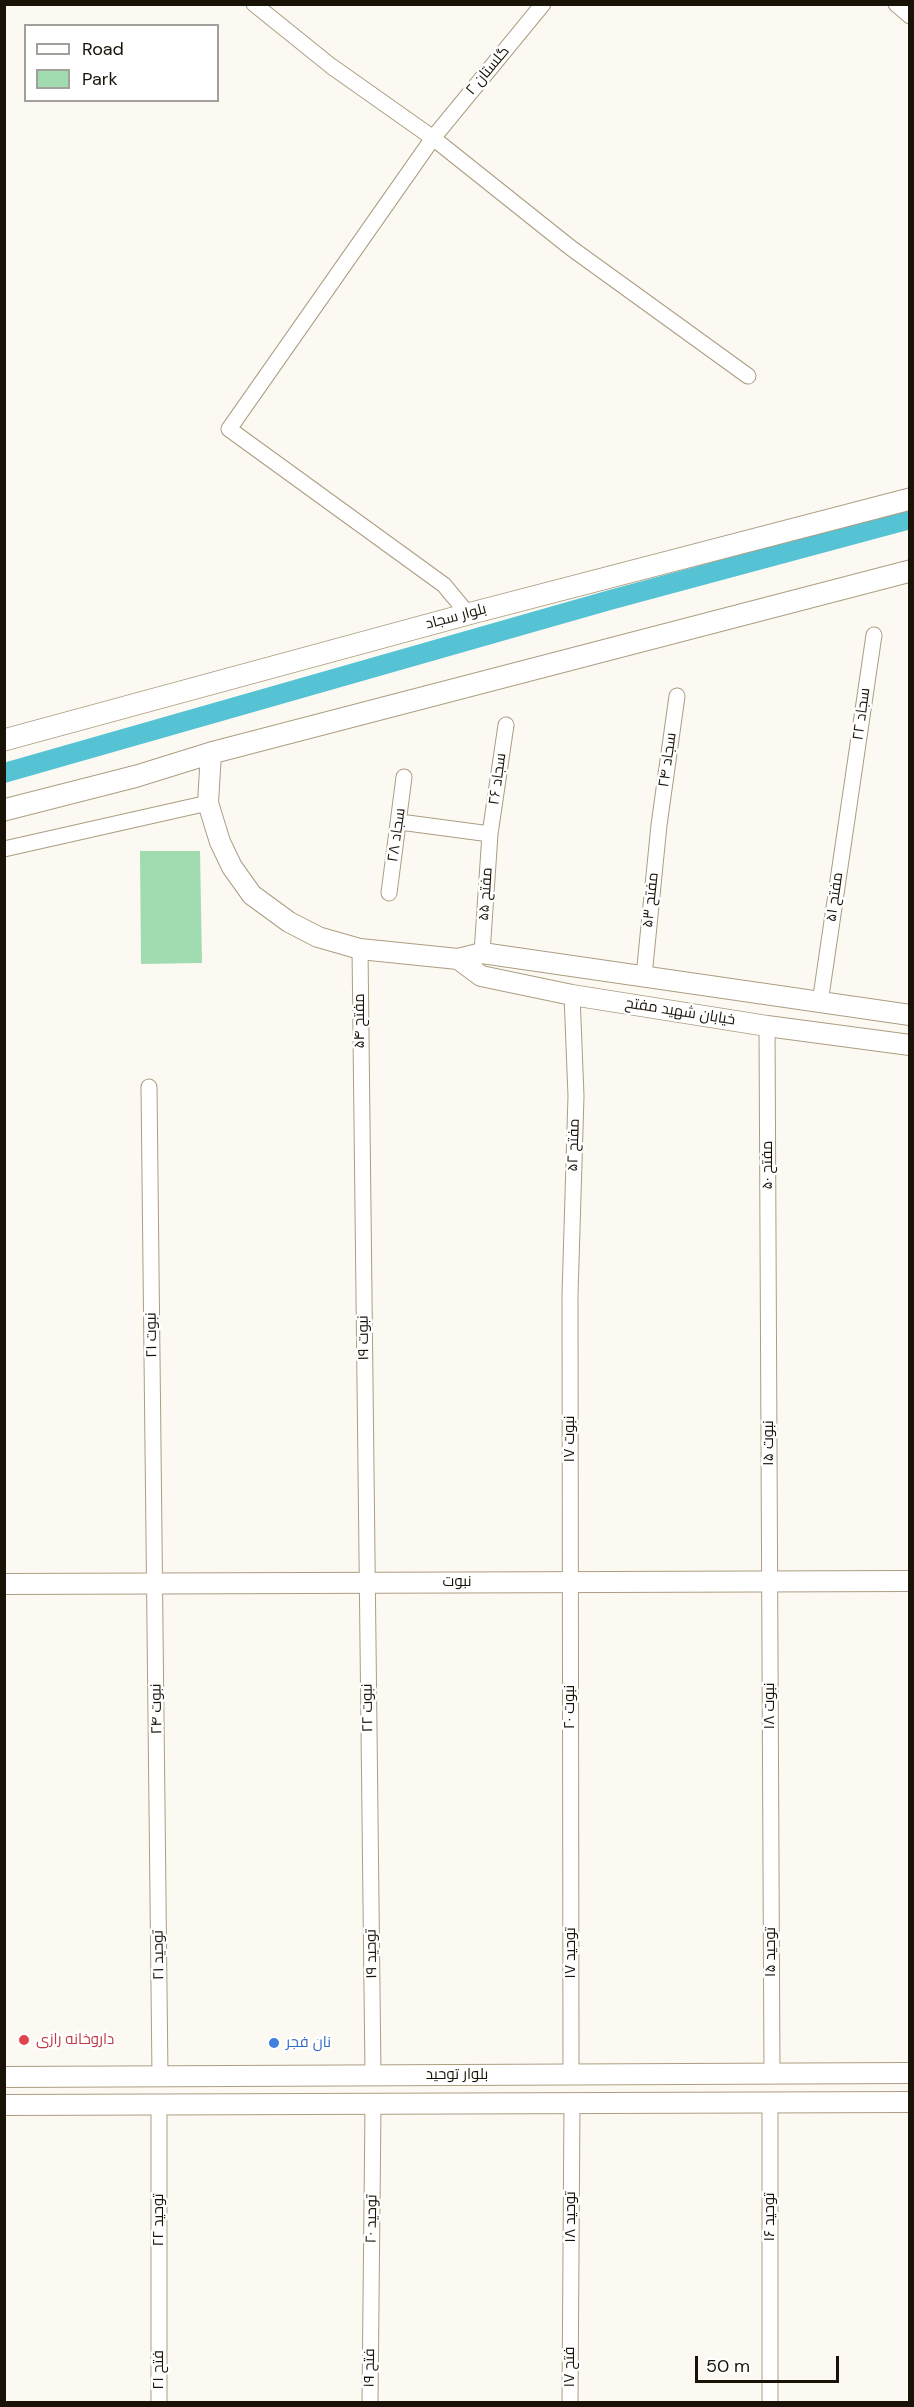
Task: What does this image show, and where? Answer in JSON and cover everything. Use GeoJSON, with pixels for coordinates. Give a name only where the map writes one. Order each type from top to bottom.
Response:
{"type":"FeatureCollection","features":[{"type":"Feature","properties":{"kind":"main road","name":"بلوار سجاد"},"geometry":{"type":"LineString","coordinates":[[5,739],[468,614],[909,499]]}},
{"type":"Feature","properties":{"kind":"main road"},"geometry":{"type":"LineString","coordinates":[[4,810],[211,753],[909,571]]}},
{"type":"Feature","properties":{"kind":"street"},"geometry":{"type":"LineString","coordinates":[[254,4],[331,66],[432,138],[571,248],[748,376]]}},
{"type":"Feature","properties":{"kind":"street","name":"گلستان ۲"},"geometry":{"type":"LineString","coordinates":[[468,614],[444,585],[229,429],[432,138],[543,4]]}},
{"type":"Feature","properties":{"kind":"street"},"geometry":{"type":"LineString","coordinates":[[896,4],[909,16]]}},
{"type":"Feature","properties":{"kind":"street","name":"سجاد ۲۲"},"geometry":{"type":"LineString","coordinates":[[851,792],[874,635]]}},
{"type":"Feature","properties":{"kind":"street","name":"سجاد ۲۴"},"geometry":{"type":"LineString","coordinates":[[659,825],[677,696]]}},
{"type":"Feature","properties":{"kind":"street","name":"سجاد ۲۶"},"geometry":{"type":"LineString","coordinates":[[490,834],[506,725]]}},
{"type":"Feature","properties":{"kind":"street","name":"خیابان شهید مفتح"},"geometry":{"type":"LineString","coordinates":[[211,753],[208,803],[220,842],[232,867],[252,895],[289,922],[318,937],[360,949],[458,959],[482,953],[909,1015]]}},
{"type":"Feature","properties":{"kind":"street","name":"سجاد ۲۸"},"geometry":{"type":"LineString","coordinates":[[389,893],[400,822],[404,777]]}},
{"type":"Feature","properties":{"kind":"street","name":"مفتح ۵۱"},"geometry":{"type":"LineString","coordinates":[[820,1003],[851,792]]}},
{"type":"Feature","properties":{"kind":"street"},"geometry":{"type":"LineString","coordinates":[[4,849],[208,803]]}},
{"type":"Feature","properties":{"kind":"street"},"geometry":{"type":"LineString","coordinates":[[400,822],[490,834]]}},
{"type":"Feature","properties":{"kind":"street","name":"مفتح ۵۳"},"geometry":{"type":"LineString","coordinates":[[644,976],[659,825]]}},
{"type":"Feature","properties":{"kind":"street","name":"مفتح ۵۵"},"geometry":{"type":"LineString","coordinates":[[482,953],[490,834]]}},
{"type":"Feature","properties":{"kind":"street","name":"مفتح ۵۴"},"geometry":{"type":"LineString","coordinates":[[360,949],[361,1094]]}},
{"type":"Feature","properties":{"kind":"street","name":"خیابان شهید مفتح"},"geometry":{"type":"LineString","coordinates":[[458,959],[481,976],[572,995],[767,1026],[909,1045]]}},
{"type":"Feature","properties":{"kind":"street","name":"مفتح ۵۲"},"geometry":{"type":"LineString","coordinates":[[570,1295],[576,1096],[572,995]]}},
{"type":"Feature","properties":{"kind":"street","name":"مفتح ۵۰"},"geometry":{"type":"LineString","coordinates":[[767,1026],[768,1304]]}},
{"type":"Feature","properties":{"kind":"street","name":"نبوت ۲۱"},"geometry":{"type":"LineString","coordinates":[[149,1087],[156,1583]]}},
{"type":"Feature","properties":{"kind":"street","name":"نبوت ۱۹"},"geometry":{"type":"LineString","coordinates":[[361,1094],[366,1582]]}},
{"type":"Feature","properties":{"kind":"street","name":"نبوت ۱۷"},"geometry":{"type":"LineString","coordinates":[[570,1295],[570,1582]]}},
{"type":"Feature","properties":{"kind":"street","name":"نبوت ۱۵"},"geometry":{"type":"LineString","coordinates":[[768,1304],[770,1581]]}},
{"type":"Feature","properties":{"kind":"street","name":"نبوت ۱۸"},"geometry":{"type":"LineString","coordinates":[[770,1581],[771,1831]]}},
{"type":"Feature","properties":{"kind":"street","name":"نبوت"},"geometry":{"type":"LineString","coordinates":[[4,1584],[909,1581]]}},
{"type":"Feature","properties":{"kind":"street","name":"نبوت ۲۲"},"geometry":{"type":"LineString","coordinates":[[366,1582],[370,1833]]}},
{"type":"Feature","properties":{"kind":"street","name":"نبوت ۲۰"},"geometry":{"type":"LineString","coordinates":[[570,1582],[571,1832]]}},
{"type":"Feature","properties":{"kind":"street","name":"نبوت ۲۴"},"geometry":{"type":"LineString","coordinates":[[156,1583],[158,1834]]}},
{"type":"Feature","properties":{"kind":"street","name":"توحید ۱۵"},"geometry":{"type":"LineString","coordinates":[[771,1831],[772,2073]]}},
{"type":"Feature","properties":{"kind":"street","name":"توحید ۱۷"},"geometry":{"type":"LineString","coordinates":[[571,1832],[571,2075]]}},
{"type":"Feature","properties":{"kind":"street","name":"توحید ۱۹"},"geometry":{"type":"LineString","coordinates":[[370,1833],[373,2076]]}},
{"type":"Feature","properties":{"kind":"street","name":"توحید ۲۱"},"geometry":{"type":"LineString","coordinates":[[158,1834],[160,2077]]}},
{"type":"Feature","properties":{"kind":"street","name":"بلوار توحید"},"geometry":{"type":"LineString","coordinates":[[4,2078],[909,2073]]}},
{"type":"Feature","properties":{"kind":"street","name":"توحید ۱۶"},"geometry":{"type":"LineString","coordinates":[[770,2102],[770,2403]]}},
{"type":"Feature","properties":{"kind":"street","name":"بلوار توحید"},"geometry":{"type":"LineString","coordinates":[[4,2105],[909,2102]]}},
{"type":"Feature","properties":{"kind":"street","name":"توحید ۱۸"},"geometry":{"type":"LineString","coordinates":[[570,2332],[572,2103]]}},
{"type":"Feature","properties":{"kind":"street","name":"توحید ۲۲"},"geometry":{"type":"LineString","coordinates":[[159,2104],[159,2337]]}},
{"type":"Feature","properties":{"kind":"street","name":"توحید ۲۰"},"geometry":{"type":"LineString","coordinates":[[370,2334],[374,2104]]}},
{"type":"Feature","properties":{"kind":"street","name":"فتح ۱۷"},"geometry":{"type":"LineString","coordinates":[[570,2332],[570,2403]]}},
{"type":"Feature","properties":{"kind":"street","name":"فتح ۱۹"},"geometry":{"type":"LineString","coordinates":[[370,2334],[370,2403]]}},
{"type":"Feature","properties":{"kind":"street","name":"فتح ۲۱"},"geometry":{"type":"LineString","coordinates":[[159,2337],[159,2403]]}},
{"type":"Feature","properties":{"kind":"green space"},"geometry":{"type":"Polygon","coordinates":[[[140,851],[200,851],[202,963],[141,964],[140,851]]]}},
{"type":"Feature","properties":{"kind":"waterway"},"geometry":{"type":"LineString","coordinates":[[4,773],[610,600],[910,519]]}},
{"type":"Feature","properties":{"kind":"place","name":"داروخانه رازی"},"geometry":{"type":"Point","coordinates":[24,2040]}},
{"type":"Feature","properties":{"kind":"place","name":"نان فجر"},"geometry":{"type":"Point","coordinates":[274,2043]}}]}
